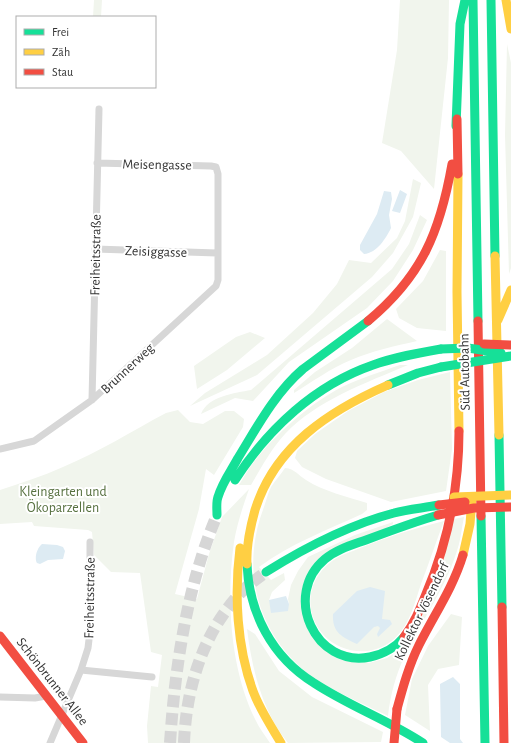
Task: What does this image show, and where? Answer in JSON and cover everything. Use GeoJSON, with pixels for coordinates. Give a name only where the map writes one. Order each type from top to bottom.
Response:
{"type":"FeatureCollection","features":[{"type":"Feature","properties":{"kind":"main road"},"geometry":{"type":"LineString","coordinates":[[465,0],[460,24],[457,119],[459,162],[457,234],[459,451],[455,492],[446,535],[435,570],[421,606],[407,634],[395,646],[386,652],[375,656],[361,658],[338,654],[324,644],[312,631],[308,622],[305,607],[305,595],[312,574],[327,558],[342,549],[400,527],[438,515],[474,508],[511,508]]}},
{"type":"Feature","properties":{"kind":"main road","name":"Süd Autobahn"},"geometry":{"type":"LineString","coordinates":[[473,0],[485,743]]}},
{"type":"Feature","properties":{"kind":"main road"},"geometry":{"type":"LineString","coordinates":[[491,0],[504,743]]}},
{"type":"Feature","properties":{"kind":"main road"},"geometry":{"type":"LineString","coordinates":[[506,0],[511,29]]}},
{"type":"Feature","properties":{"kind":"main road"},"geometry":{"type":"LineString","coordinates":[[457,119],[445,204],[430,246],[405,284],[390,301],[355,331],[316,359],[297,375],[281,392],[267,410],[218,495],[217,515],[240,471],[258,448],[277,427],[322,390],[364,368],[391,359],[441,349],[468,348],[511,356]]}},
{"type":"Feature","properties":{"kind":"main road"},"geometry":{"type":"LineString","coordinates":[[497,323],[510,296],[511,290]]}},
{"type":"Feature","properties":{"kind":"main road"},"geometry":{"type":"LineString","coordinates":[[468,348],[479,344],[511,345]]}},
{"type":"Feature","properties":{"kind":"main road"},"geometry":{"type":"LineString","coordinates":[[423,743],[387,720],[329,694],[305,679],[281,655],[269,639],[260,623],[249,586],[247,553],[252,524],[262,491],[284,456],[305,435],[332,415],[377,390],[404,378],[441,367],[511,356]]}},
{"type":"Feature","properties":{"kind":"main road","name":"Kollektor Vösendorf"},"geometry":{"type":"LineString","coordinates":[[394,743],[397,709],[405,677],[417,650],[447,595],[457,572],[468,537],[474,457],[480,445]]}},
{"type":"Feature","properties":{"kind":"main road"},"geometry":{"type":"LineString","coordinates":[[266,572],[292,556],[344,530],[394,513],[463,496],[511,495]]}},
{"type":"Feature","properties":{"kind":"main road"},"geometry":{"type":"LineString","coordinates":[[439,502],[460,503],[511,501]]}},
{"type":"Feature","properties":{"kind":"main road"},"geometry":{"type":"LineString","coordinates":[[252,524],[243,533],[239,553],[238,593],[240,631],[245,663],[253,692],[267,720],[281,743]]}},
{"type":"Feature","properties":{"kind":"main road","name":"Schönbrunner Allee"},"geometry":{"type":"LineString","coordinates":[[0,636],[83,743]]}},
{"type":"Feature","properties":{"kind":"street","name":"Freiheitsstraße"},"geometry":{"type":"LineString","coordinates":[[92,400],[99,109]]}},
{"type":"Feature","properties":{"kind":"street","name":"Meisengasse"},"geometry":{"type":"LineString","coordinates":[[97,163],[216,167]]}},
{"type":"Feature","properties":{"kind":"street","name":"Brunnerweg"},"geometry":{"type":"LineString","coordinates":[[0,450],[34,441],[92,400],[216,286],[218,280],[218,174],[216,167]]}},
{"type":"Feature","properties":{"kind":"street","name":"Zeisiggasse"},"geometry":{"type":"LineString","coordinates":[[95,249],[217,253]]}},
{"type":"Feature","properties":{"kind":"street","name":"Freiheitsstraße"},"geometry":{"type":"LineString","coordinates":[[50,743],[81,670],[88,648],[90,631],[90,542]]}},
{"type":"Feature","properties":{"kind":"street"},"geometry":{"type":"LineString","coordinates":[[81,670],[152,677]]}},
{"type":"Feature","properties":{"kind":"street"},"geometry":{"type":"LineString","coordinates":[[0,697],[35,698],[46,696]]}},
{"type":"Feature","properties":{"kind":"green space"},"geometry":{"type":"Polygon","coordinates":[[[94,0],[102,0],[101,16],[93,16],[94,0]]]}},
{"type":"Feature","properties":{"kind":"green space"},"geometry":{"type":"Polygon","coordinates":[[[400,0],[449,0],[448,58],[434,189],[401,151],[382,143],[397,50],[400,0]]]}},
{"type":"Feature","properties":{"kind":"green space"},"geometry":{"type":"Polygon","coordinates":[[[507,44],[511,63],[511,268],[509,274],[505,135],[507,44]]]}},
{"type":"Feature","properties":{"kind":"green space"},"geometry":{"type":"Polygon","coordinates":[[[413,179],[421,183],[413,217],[393,253],[372,277],[257,375],[190,406],[205,393],[267,355],[313,313],[337,284],[349,260],[371,263],[397,238],[405,221],[413,179]]]}},
{"type":"Feature","properties":{"kind":"green space"},"geometry":{"type":"Polygon","coordinates":[[[420,215],[427,220],[413,250],[393,281],[367,308],[289,362],[253,401],[235,398],[201,414],[210,403],[216,399],[230,394],[251,390],[392,269],[409,244],[420,215]]]}},
{"type":"Feature","properties":{"kind":"green space"},"geometry":{"type":"Polygon","coordinates":[[[440,250],[446,251],[446,331],[417,328],[399,318],[396,309],[423,281],[440,250]]]}},
{"type":"Feature","properties":{"kind":"green space"},"geometry":{"type":"Polygon","coordinates":[[[387,319],[417,341],[375,351],[351,360],[329,371],[294,393],[294,390],[315,372],[352,348],[387,319]]]}},
{"type":"Feature","properties":{"kind":"green space"},"geometry":{"type":"Polygon","coordinates":[[[250,332],[265,338],[227,370],[197,389],[194,366],[236,337],[250,332]]]}},
{"type":"Feature","properties":{"kind":"green space"},"geometry":{"type":"Polygon","coordinates":[[[400,365],[408,365],[359,386],[312,411],[285,434],[275,446],[251,485],[239,485],[250,467],[272,441],[294,420],[318,401],[342,387],[400,365]]]}},
{"type":"Feature","properties":{"kind":"green space"},"geometry":{"type":"Polygon","coordinates":[[[450,372],[452,449],[446,491],[391,502],[326,479],[302,467],[295,458],[297,451],[315,434],[348,411],[384,392],[418,380],[450,372]]]}},
{"type":"Feature","properties":{"kind":"green space","name":"Kleingarten und Ökoparzellen"},"geometry":{"type":"Polygon","coordinates":[[[178,410],[190,422],[203,424],[225,411],[234,411],[244,419],[243,427],[214,475],[206,469],[199,509],[175,594],[197,599],[209,554],[222,517],[249,489],[238,522],[234,542],[230,586],[232,632],[240,678],[247,699],[260,728],[270,743],[148,743],[147,726],[151,686],[158,687],[162,655],[151,652],[140,573],[111,572],[94,555],[92,532],[88,530],[34,526],[32,522],[0,524],[0,490],[76,461],[166,413],[178,410]]]}},
{"type":"Feature","properties":{"kind":"green space"},"geometry":{"type":"Polygon","coordinates":[[[285,468],[294,471],[306,480],[320,487],[367,503],[367,510],[362,514],[296,544],[259,567],[271,580],[284,573],[285,580],[272,592],[269,600],[289,604],[288,599],[291,585],[298,571],[308,557],[355,535],[393,522],[393,524],[308,572],[311,637],[369,663],[387,658],[398,651],[454,519],[464,517],[459,544],[442,588],[401,664],[392,693],[388,716],[329,687],[307,673],[283,648],[271,631],[262,612],[256,592],[253,571],[257,528],[271,487],[285,468]]]}},
{"type":"Feature","properties":{"kind":"green space"},"geometry":{"type":"Polygon","coordinates":[[[444,521],[412,612],[402,631],[391,642],[384,646],[367,651],[349,650],[334,643],[322,633],[314,620],[310,605],[312,589],[319,574],[332,561],[342,555],[380,540],[444,521]]]}},
{"type":"Feature","properties":{"kind":"green space"},"geometry":{"type":"Polygon","coordinates":[[[451,614],[462,617],[459,665],[438,669],[428,685],[430,731],[405,715],[412,679],[428,646],[451,614]]]}},
{"type":"Feature","properties":{"kind":"green space"},"geometry":{"type":"Polygon","coordinates":[[[247,629],[255,634],[279,671],[312,697],[383,732],[381,742],[288,743],[279,731],[265,703],[255,674],[247,629]]]}},
{"type":"Feature","properties":{"kind":"shaded area"},"geometry":{"type":"Polygon","coordinates":[[[400,190],[407,194],[400,213],[392,211],[400,190]]]}},
{"type":"Feature","properties":{"kind":"shaded area"},"geometry":{"type":"Polygon","coordinates":[[[384,191],[391,192],[392,199],[389,215],[391,228],[377,248],[364,254],[360,250],[360,245],[377,214],[384,191]]]}},
{"type":"Feature","properties":{"kind":"shaded area"},"geometry":{"type":"Polygon","coordinates":[[[42,544],[63,547],[65,551],[63,559],[48,560],[40,564],[37,563],[36,553],[42,544]]]}},
{"type":"Feature","properties":{"kind":"shaded area"},"geometry":{"type":"Polygon","coordinates":[[[370,587],[385,591],[382,619],[390,620],[392,624],[378,637],[377,634],[380,628],[378,626],[374,627],[357,644],[346,639],[336,630],[333,614],[357,591],[370,587]]]}},
{"type":"Feature","properties":{"kind":"shaded area"},"geometry":{"type":"Polygon","coordinates":[[[286,596],[289,604],[288,611],[271,613],[269,600],[286,596]]]}},
{"type":"Feature","properties":{"kind":"shaded area"},"geometry":{"type":"Polygon","coordinates":[[[453,677],[460,684],[460,739],[463,743],[450,743],[441,737],[440,684],[453,677]]]}},
{"type":"Feature","properties":{"kind":"tunnel"},"geometry":{"type":"LineString","coordinates":[[170,743],[175,685],[184,627],[198,570],[217,515]]}},
{"type":"Feature","properties":{"kind":"tunnel"},"geometry":{"type":"LineString","coordinates":[[184,743],[185,723],[192,685],[213,630],[236,598],[246,587],[266,572]]}},
{"type":"Feature","properties":{"kind":"traffic: fast"},"geometry":{"type":"LineString","coordinates":[[456,126],[460,24],[465,0]]}},
{"type":"Feature","properties":{"kind":"traffic: fast"},"geometry":{"type":"LineString","coordinates":[[473,0],[478,321]]}},
{"type":"Feature","properties":{"kind":"traffic: fast"},"geometry":{"type":"LineString","coordinates":[[491,0],[495,256]]}},
{"type":"Feature","properties":{"kind":"traffic: fast"},"geometry":{"type":"LineString","coordinates":[[217,515],[217,499],[224,482],[275,400],[293,378],[303,369],[368,321]]}},
{"type":"Feature","properties":{"kind":"traffic: fast"},"geometry":{"type":"LineString","coordinates":[[441,349],[468,348],[501,353]]}},
{"type":"Feature","properties":{"kind":"traffic: fast"},"geometry":{"type":"LineString","coordinates":[[235,480],[262,443],[278,426],[295,411],[332,384],[381,362],[441,349]]}},
{"type":"Feature","properties":{"kind":"traffic: fast"},"geometry":{"type":"LineString","coordinates":[[441,367],[511,356]]}},
{"type":"Feature","properties":{"kind":"traffic: fast"},"geometry":{"type":"LineString","coordinates":[[388,385],[418,373],[441,367]]}},
{"type":"Feature","properties":{"kind":"traffic: fast"},"geometry":{"type":"LineString","coordinates":[[499,435],[502,607]]}},
{"type":"Feature","properties":{"kind":"traffic: fast"},"geometry":{"type":"LineString","coordinates":[[266,572],[296,554],[344,530],[399,512],[439,505]]}},
{"type":"Feature","properties":{"kind":"traffic: fast"},"geometry":{"type":"LineString","coordinates":[[404,637],[389,650],[370,657],[351,657],[334,651],[320,640],[311,626],[306,609],[306,591],[312,574],[325,559],[334,553],[393,530],[438,515]]}},
{"type":"Feature","properties":{"kind":"traffic: fast"},"geometry":{"type":"LineString","coordinates":[[481,516],[485,743]]}},
{"type":"Feature","properties":{"kind":"traffic: fast"},"geometry":{"type":"LineString","coordinates":[[247,564],[252,600],[258,616],[275,647],[286,660],[299,672],[327,691],[396,727],[423,743]]}},
{"type":"Feature","properties":{"kind":"traffic: slow"},"geometry":{"type":"LineString","coordinates":[[506,0],[511,29]]}},
{"type":"Feature","properties":{"kind":"traffic: slow"},"geometry":{"type":"LineString","coordinates":[[458,174],[457,292],[459,431]]}},
{"type":"Feature","properties":{"kind":"traffic: slow"},"geometry":{"type":"LineString","coordinates":[[495,256],[499,435]]}},
{"type":"Feature","properties":{"kind":"traffic: slow"},"geometry":{"type":"LineString","coordinates":[[498,320],[511,290]]}},
{"type":"Feature","properties":{"kind":"traffic: slow"},"geometry":{"type":"LineString","coordinates":[[247,564],[247,550],[255,510],[264,487],[276,467],[290,449],[325,419],[345,406],[388,385]]}},
{"type":"Feature","properties":{"kind":"traffic: slow"},"geometry":{"type":"LineString","coordinates":[[454,497],[511,495]]}},
{"type":"Feature","properties":{"kind":"traffic: slow"},"geometry":{"type":"LineString","coordinates":[[463,555],[470,524],[472,499]]}},
{"type":"Feature","properties":{"kind":"traffic: slow"},"geometry":{"type":"LineString","coordinates":[[240,548],[237,602],[243,657],[256,698],[281,743]]}},
{"type":"Feature","properties":{"kind":"traffic: jam"},"geometry":{"type":"LineString","coordinates":[[457,119],[458,174]]}},
{"type":"Feature","properties":{"kind":"traffic: jam"},"geometry":{"type":"LineString","coordinates":[[368,321],[387,304],[402,287],[426,251],[441,211],[452,164]]}},
{"type":"Feature","properties":{"kind":"traffic: jam"},"geometry":{"type":"LineString","coordinates":[[478,321],[481,516]]}},
{"type":"Feature","properties":{"kind":"traffic: jam"},"geometry":{"type":"LineString","coordinates":[[484,344],[511,345]]}},
{"type":"Feature","properties":{"kind":"traffic: jam"},"geometry":{"type":"LineString","coordinates":[[404,637],[414,622],[424,600],[434,574],[446,534],[451,514],[457,473],[459,431]]}},
{"type":"Feature","properties":{"kind":"traffic: jam"},"geometry":{"type":"LineString","coordinates":[[439,505],[465,502]]}},
{"type":"Feature","properties":{"kind":"traffic: jam"},"geometry":{"type":"LineString","coordinates":[[438,515],[474,508],[511,507]]}},
{"type":"Feature","properties":{"kind":"traffic: jam"},"geometry":{"type":"LineString","coordinates":[[397,709],[406,676],[415,653],[449,590],[463,555]]}},
{"type":"Feature","properties":{"kind":"traffic: jam"},"geometry":{"type":"LineString","coordinates":[[502,607],[504,743]]}},
{"type":"Feature","properties":{"kind":"traffic: jam"},"geometry":{"type":"LineString","coordinates":[[0,636],[83,743]]}},
{"type":"Feature","properties":{"kind":"traffic: jam"},"geometry":{"type":"LineString","coordinates":[[394,743],[397,709]]}}]}
